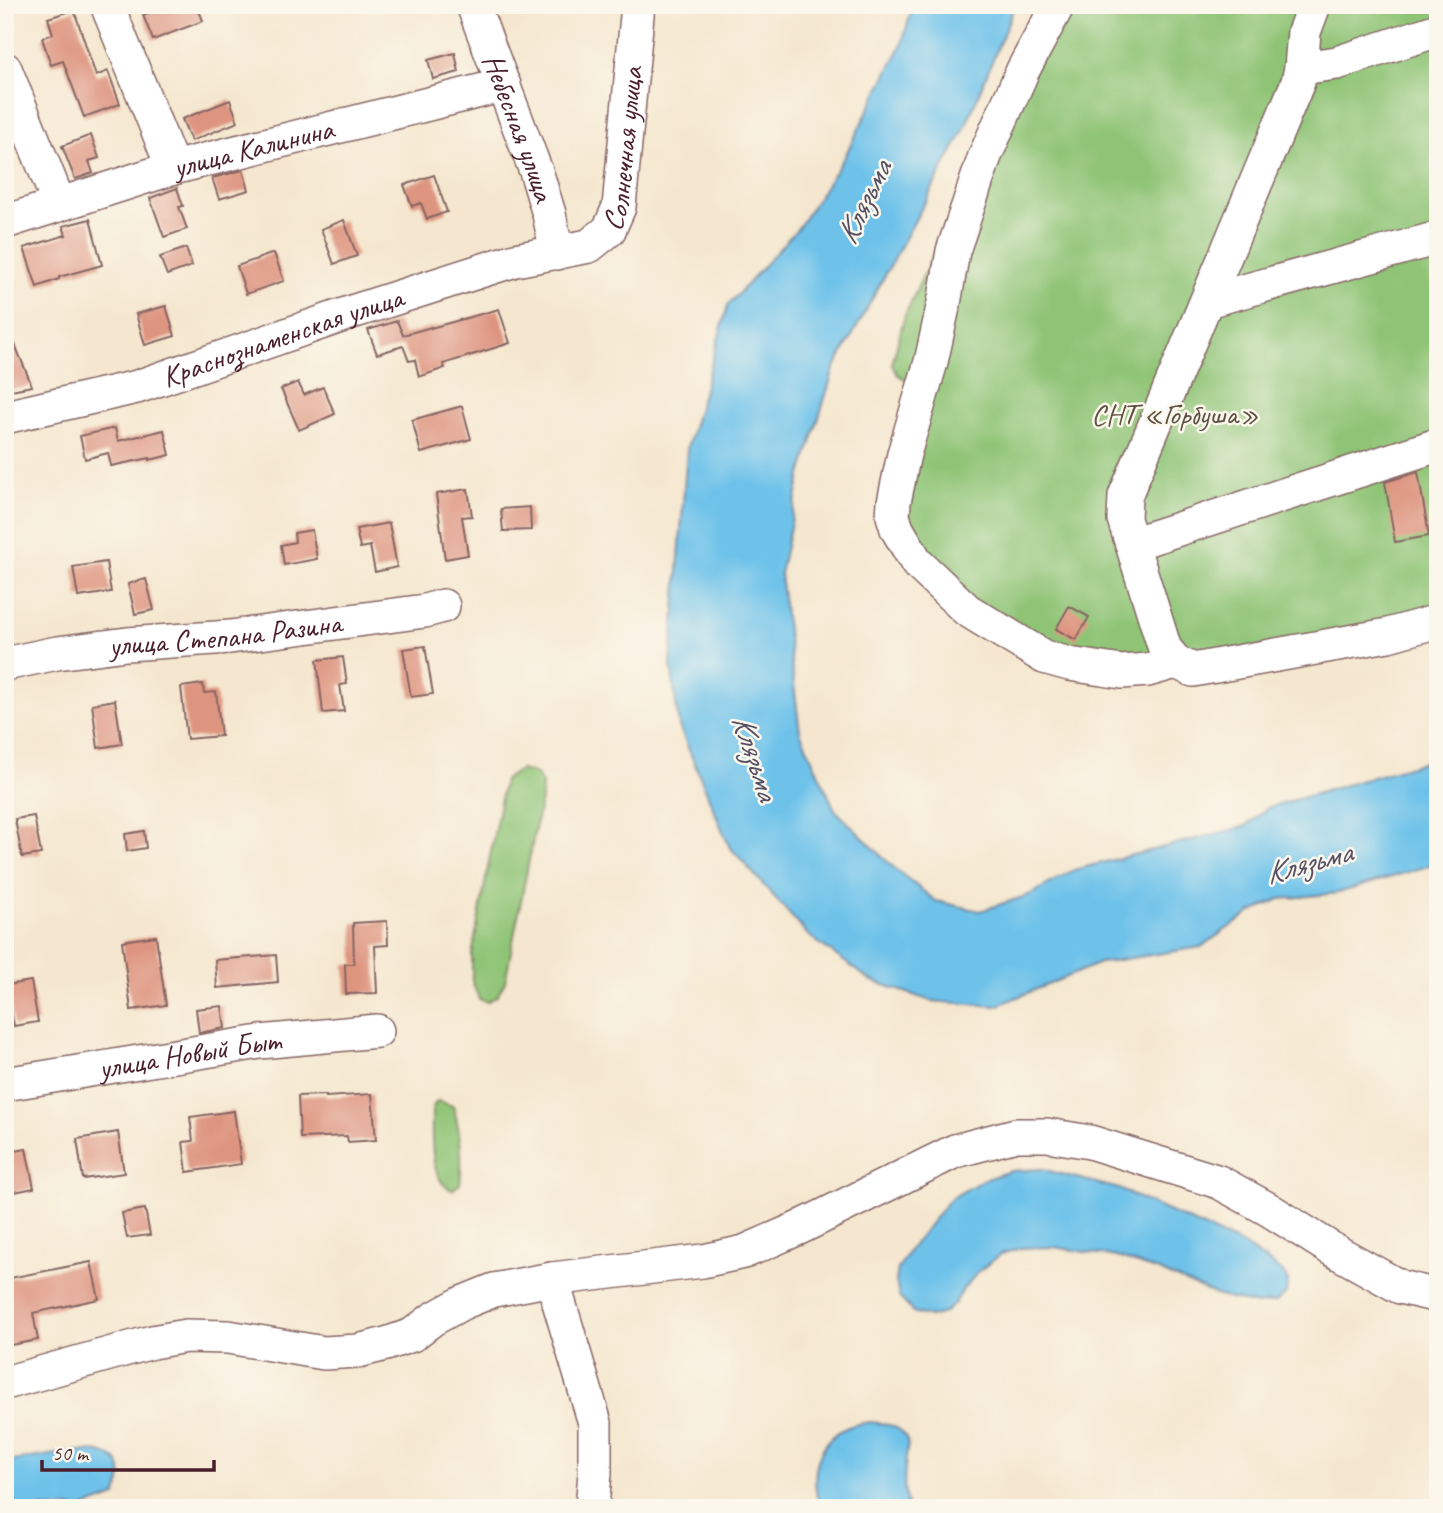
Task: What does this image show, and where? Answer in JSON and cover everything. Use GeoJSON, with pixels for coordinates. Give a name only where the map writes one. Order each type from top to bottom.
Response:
{"type":"FeatureCollection","features":[{"type":"Feature","properties":{"kind":"street"},"geometry":{"type":"LineString","coordinates":[[107,5],[173,168]]}},
{"type":"Feature","properties":{"kind":"street","name":"Небесная улица"},"geometry":{"type":"LineString","coordinates":[[473,5],[537,174],[557,253]]}},
{"type":"Feature","properties":{"kind":"street","name":"Солнечная улица"},"geometry":{"type":"LineString","coordinates":[[557,253],[589,246],[609,230],[619,207],[638,5]]}},
{"type":"Feature","properties":{"kind":"street"},"geometry":{"type":"LineString","coordinates":[[1058,5],[1023,70],[985,156],[953,251],[946,298],[931,362],[904,454],[893,516],[897,529],[917,563],[967,610],[1044,657],[1069,664],[1122,672],[1148,670],[1176,662]]}},
{"type":"Feature","properties":{"kind":"street"},"geometry":{"type":"LineString","coordinates":[[1314,5],[1304,32],[1298,82],[1125,496],[1124,519],[1165,649],[1176,662],[1193,670],[1388,635],[1438,621]]}},
{"type":"Feature","properties":{"kind":"street"},"geometry":{"type":"LineString","coordinates":[[1301,68],[1337,63],[1438,30]]}},
{"type":"Feature","properties":{"kind":"street"},"geometry":{"type":"LineString","coordinates":[[5,69],[59,204]]}},
{"type":"Feature","properties":{"kind":"street","name":"улица Калинина"},"geometry":{"type":"LineString","coordinates":[[5,222],[173,168],[504,85]]}},
{"type":"Feature","properties":{"kind":"street"},"geometry":{"type":"LineString","coordinates":[[1207,301],[1438,238]]}},
{"type":"Feature","properties":{"kind":"street","name":"Краснознаменская улица"},"geometry":{"type":"LineString","coordinates":[[5,417],[137,387],[355,311],[515,260],[557,253]]}},
{"type":"Feature","properties":{"kind":"street"},"geometry":{"type":"LineString","coordinates":[[1132,544],[1438,445]]}},
{"type":"Feature","properties":{"kind":"street","name":"улица Степана Разина"},"geometry":{"type":"LineString","coordinates":[[5,664],[127,644],[230,637],[443,607]]}},
{"type":"Feature","properties":{"kind":"street","name":"улица Новый Быт"},"geometry":{"type":"LineString","coordinates":[[5,1084],[260,1042],[377,1031]]}},
{"type":"Feature","properties":{"kind":"street"},"geometry":{"type":"LineString","coordinates":[[5,1383],[152,1342],[186,1336],[228,1337],[324,1353],[358,1351],[386,1345],[412,1335],[433,1319],[462,1303],[494,1290],[552,1279],[703,1261],[744,1252],[954,1152],[1016,1135],[1047,1135],[1090,1142],[1219,1182],[1400,1287],[1438,1296]]}},
{"type":"Feature","properties":{"kind":"street"},"geometry":{"type":"LineString","coordinates":[[552,1279],[595,1423],[592,1508]]}},
{"type":"Feature","properties":{"kind":"green space","name":"СНТ «Горбуша»"},"geometry":{"type":"Polygon","coordinates":[[[1049,5],[1438,5],[1438,632],[1038,667],[882,510],[913,383],[898,375],[892,364],[905,315],[1049,5]]]}},
{"type":"Feature","properties":{"kind":"green space"},"geometry":{"type":"Polygon","coordinates":[[[520,770],[534,773],[542,783],[541,799],[505,982],[497,996],[487,1002],[479,999],[472,981],[472,955],[504,780],[520,770]]]}},
{"type":"Feature","properties":{"kind":"green space"},"geometry":{"type":"Polygon","coordinates":[[[438,1101],[453,1106],[459,1135],[460,1184],[452,1190],[444,1185],[439,1177],[433,1155],[432,1110],[438,1101]]]}},
{"type":"Feature","properties":{"kind":"water","name":"Клязьма"},"geometry":{"type":"Polygon","coordinates":[[[913,5],[1015,5],[964,130],[834,369],[801,475],[780,574],[800,732],[835,810],[895,869],[936,901],[980,911],[1029,895],[1074,870],[1246,826],[1267,808],[1438,758],[1438,863],[1338,893],[1280,899],[1251,912],[1201,947],[1100,963],[996,1006],[931,1001],[870,980],[808,935],[729,846],[679,726],[671,665],[687,449],[728,305],[799,227],[845,156],[902,44],[913,5]]]}},
{"type":"Feature","properties":{"kind":"water"},"geometry":{"type":"Polygon","coordinates":[[[1042,1169],[1119,1189],[1243,1245],[1282,1271],[1288,1281],[1286,1294],[1276,1302],[1257,1305],[1219,1296],[1117,1257],[1054,1247],[1021,1248],[1001,1254],[979,1271],[944,1313],[930,1317],[913,1312],[899,1297],[896,1281],[898,1269],[910,1249],[950,1199],[983,1180],[1010,1171],[1042,1169]]]}},
{"type":"Feature","properties":{"kind":"water"},"geometry":{"type":"Polygon","coordinates":[[[870,1422],[897,1428],[905,1436],[908,1445],[905,1490],[908,1508],[820,1508],[816,1472],[822,1451],[837,1433],[851,1426],[870,1422]]]}},
{"type":"Feature","properties":{"kind":"water"},"geometry":{"type":"Polygon","coordinates":[[[96,1451],[114,1458],[121,1468],[121,1481],[116,1496],[83,1508],[5,1508],[5,1462],[70,1452],[96,1451]]]}},
{"type":"Feature","properties":{"kind":"building"},"geometry":{"type":"Polygon","coordinates":[[[170,5],[197,5],[203,21],[153,40],[143,15],[170,5]]]}},
{"type":"Feature","properties":{"kind":"building"},"geometry":{"type":"Polygon","coordinates":[[[74,10],[96,76],[108,71],[120,104],[84,117],[63,61],[51,65],[42,38],[53,34],[48,18],[74,10]]]}},
{"type":"Feature","properties":{"kind":"building"},"geometry":{"type":"Polygon","coordinates":[[[455,53],[459,72],[433,79],[428,60],[455,53]]]}},
{"type":"Feature","properties":{"kind":"building"},"geometry":{"type":"Polygon","coordinates":[[[230,100],[238,122],[191,141],[182,119],[230,100]]]}},
{"type":"Feature","properties":{"kind":"building"},"geometry":{"type":"Polygon","coordinates":[[[91,135],[99,158],[89,161],[93,173],[75,179],[62,146],[91,135]]]}},
{"type":"Feature","properties":{"kind":"building"},"geometry":{"type":"Polygon","coordinates":[[[243,170],[249,190],[219,199],[212,178],[243,170]]]}},
{"type":"Feature","properties":{"kind":"building"},"geometry":{"type":"Polygon","coordinates":[[[434,175],[447,212],[427,219],[421,203],[412,206],[404,185],[434,175]]]}},
{"type":"Feature","properties":{"kind":"building"},"geometry":{"type":"Polygon","coordinates":[[[177,188],[183,206],[179,207],[187,229],[164,237],[150,198],[177,188]]]}},
{"type":"Feature","properties":{"kind":"building"},"geometry":{"type":"Polygon","coordinates":[[[90,219],[102,265],[59,277],[37,287],[24,248],[66,235],[63,226],[90,219]]]}},
{"type":"Feature","properties":{"kind":"building"},"geometry":{"type":"Polygon","coordinates":[[[344,220],[357,256],[334,264],[321,229],[344,220]]]}},
{"type":"Feature","properties":{"kind":"building"},"geometry":{"type":"Polygon","coordinates":[[[186,248],[192,266],[167,275],[160,257],[186,248]]]}},
{"type":"Feature","properties":{"kind":"building"},"geometry":{"type":"Polygon","coordinates":[[[274,253],[284,281],[246,294],[237,266],[274,253]]]}},
{"type":"Feature","properties":{"kind":"building"},"geometry":{"type":"Polygon","coordinates":[[[166,306],[175,336],[145,345],[136,314],[166,306]]]}},
{"type":"Feature","properties":{"kind":"building"},"geometry":{"type":"Polygon","coordinates":[[[499,309],[510,343],[443,364],[445,368],[419,377],[415,360],[409,361],[403,346],[377,354],[368,330],[397,321],[403,335],[499,309]]]}},
{"type":"Feature","properties":{"kind":"building"},"geometry":{"type":"Polygon","coordinates":[[[5,325],[32,386],[11,390],[5,362],[5,325]]]}},
{"type":"Feature","properties":{"kind":"building"},"geometry":{"type":"Polygon","coordinates":[[[298,382],[304,395],[323,387],[335,414],[299,430],[281,389],[298,382]]]}},
{"type":"Feature","properties":{"kind":"building"},"geometry":{"type":"Polygon","coordinates":[[[462,406],[471,439],[421,453],[412,420],[462,406]]]}},
{"type":"Feature","properties":{"kind":"building"},"geometry":{"type":"Polygon","coordinates":[[[115,428],[118,441],[164,430],[170,455],[111,466],[108,453],[85,459],[80,436],[115,428]]]}},
{"type":"Feature","properties":{"kind":"building"},"geometry":{"type":"Polygon","coordinates":[[[1418,472],[1429,536],[1395,542],[1385,482],[1418,472]]]}},
{"type":"Feature","properties":{"kind":"building"},"geometry":{"type":"Polygon","coordinates":[[[468,489],[472,516],[462,517],[468,555],[445,559],[436,494],[468,489]]]}},
{"type":"Feature","properties":{"kind":"building"},"geometry":{"type":"Polygon","coordinates":[[[530,507],[531,530],[503,531],[501,509],[530,507]]]}},
{"type":"Feature","properties":{"kind":"building"},"geometry":{"type":"Polygon","coordinates":[[[389,523],[397,567],[375,572],[370,546],[360,548],[356,529],[389,523]]]}},
{"type":"Feature","properties":{"kind":"building"},"geometry":{"type":"Polygon","coordinates":[[[312,530],[317,559],[284,565],[281,545],[295,542],[294,533],[312,530]]]}},
{"type":"Feature","properties":{"kind":"building"},"geometry":{"type":"Polygon","coordinates":[[[106,562],[111,592],[78,597],[73,567],[106,562]]]}},
{"type":"Feature","properties":{"kind":"building"},"geometry":{"type":"Polygon","coordinates":[[[146,579],[154,610],[135,614],[128,584],[146,579]]]}},
{"type":"Feature","properties":{"kind":"building"},"geometry":{"type":"Polygon","coordinates":[[[1069,606],[1089,617],[1076,640],[1056,629],[1069,606]]]}},
{"type":"Feature","properties":{"kind":"building"},"geometry":{"type":"Polygon","coordinates":[[[425,646],[433,694],[411,697],[403,649],[425,646]]]}},
{"type":"Feature","properties":{"kind":"building"},"geometry":{"type":"Polygon","coordinates":[[[343,657],[347,684],[340,685],[344,711],[323,713],[317,660],[343,657]]]}},
{"type":"Feature","properties":{"kind":"building"},"geometry":{"type":"Polygon","coordinates":[[[203,684],[204,693],[216,692],[221,736],[187,739],[181,687],[203,684]]]}},
{"type":"Feature","properties":{"kind":"building"},"geometry":{"type":"Polygon","coordinates":[[[115,700],[122,744],[98,748],[92,704],[115,700]]]}},
{"type":"Feature","properties":{"kind":"building"},"geometry":{"type":"Polygon","coordinates":[[[34,816],[41,854],[22,857],[15,819],[34,816]]]}},
{"type":"Feature","properties":{"kind":"building"},"geometry":{"type":"Polygon","coordinates":[[[144,831],[146,848],[127,851],[125,834],[144,831]]]}},
{"type":"Feature","properties":{"kind":"building"},"geometry":{"type":"Polygon","coordinates":[[[387,921],[388,945],[375,946],[377,993],[346,994],[345,964],[354,964],[353,923],[387,921]]]}},
{"type":"Feature","properties":{"kind":"building"},"geometry":{"type":"Polygon","coordinates":[[[156,936],[166,1005],[131,1010],[122,941],[156,936]]]}},
{"type":"Feature","properties":{"kind":"building"},"geometry":{"type":"Polygon","coordinates":[[[276,955],[278,982],[217,988],[215,960],[276,955]]]}},
{"type":"Feature","properties":{"kind":"building"},"geometry":{"type":"Polygon","coordinates":[[[31,981],[38,1022],[14,1026],[7,985],[31,981]]]}},
{"type":"Feature","properties":{"kind":"building"},"geometry":{"type":"Polygon","coordinates":[[[222,1006],[225,1028],[199,1033],[196,1009],[222,1006]]]}},
{"type":"Feature","properties":{"kind":"building"},"geometry":{"type":"Polygon","coordinates":[[[372,1094],[376,1140],[348,1142],[347,1136],[300,1138],[298,1096],[372,1094]]]}},
{"type":"Feature","properties":{"kind":"building"},"geometry":{"type":"Polygon","coordinates":[[[234,1111],[241,1164],[187,1172],[183,1142],[193,1141],[190,1117],[234,1111]]]}},
{"type":"Feature","properties":{"kind":"building"},"geometry":{"type":"Polygon","coordinates":[[[118,1132],[124,1173],[83,1179],[77,1139],[118,1132]]]}},
{"type":"Feature","properties":{"kind":"building"},"geometry":{"type":"Polygon","coordinates":[[[26,1149],[34,1188],[5,1194],[5,1153],[26,1149]]]}},
{"type":"Feature","properties":{"kind":"building"},"geometry":{"type":"Polygon","coordinates":[[[145,1209],[150,1235],[127,1238],[122,1213],[145,1209]]]}},
{"type":"Feature","properties":{"kind":"building"},"geometry":{"type":"Polygon","coordinates":[[[91,1262],[99,1299],[33,1313],[38,1340],[5,1346],[5,1279],[91,1262]]]}}]}
